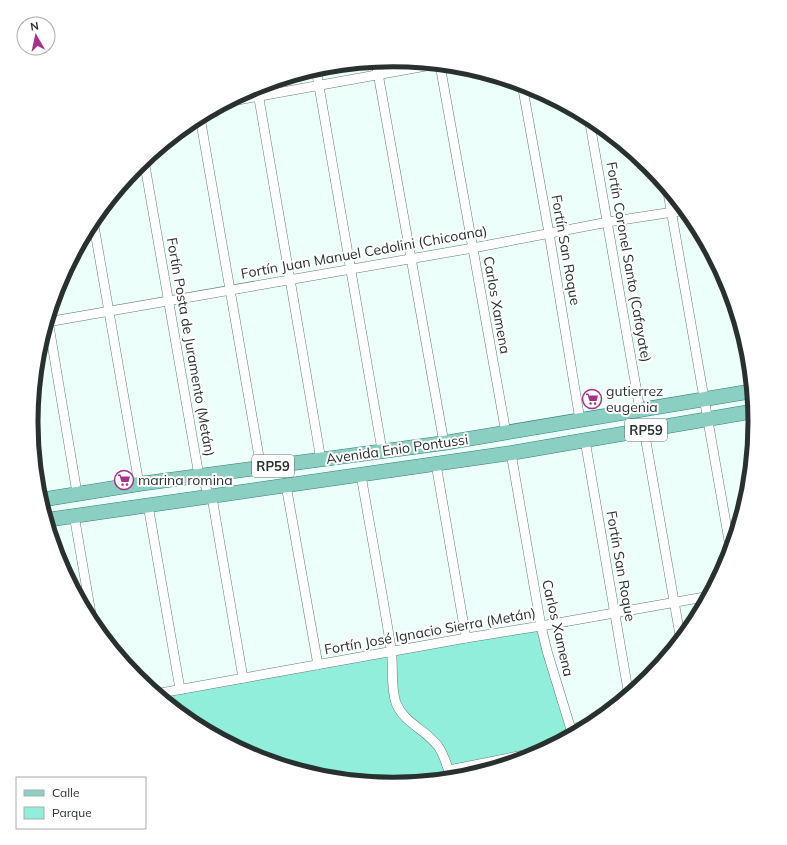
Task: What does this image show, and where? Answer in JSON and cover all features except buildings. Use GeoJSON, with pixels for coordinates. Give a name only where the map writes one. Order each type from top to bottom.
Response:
{"type":"FeatureCollection","features":[{"type":"Feature","properties":{"kind":"main road","name":"Avenida Enio Pontussi"},"geometry":{"type":"LineString","coordinates":[[46,499],[139,484],[200,477],[382,450],[444,443],[747,392]]}},
{"type":"Feature","properties":{"kind":"main road","name":"Avenida Enio Pontussi"},"geometry":{"type":"LineString","coordinates":[[51,519],[511,453],[749,412]]}},
{"type":"Feature","properties":{"kind":"street"},"geometry":{"type":"LineString","coordinates":[[377,68],[444,443]]}},
{"type":"Feature","properties":{"kind":"street"},"geometry":{"type":"LineString","coordinates":[[249,98],[416,68]]}},
{"type":"Feature","properties":{"kind":"street","name":"Carlos Xamena"},"geometry":{"type":"LineString","coordinates":[[441,70],[506,432]]}},
{"type":"Feature","properties":{"kind":"street"},"geometry":{"type":"LineString","coordinates":[[317,75],[382,450]]}},
{"type":"Feature","properties":{"kind":"street","name":"Fortín San Roque"},"geometry":{"type":"LineString","coordinates":[[523,92],[549,233],[580,420]]}},
{"type":"Feature","properties":{"kind":"street"},"geometry":{"type":"LineString","coordinates":[[259,96],[321,460]]}},
{"type":"Feature","properties":{"kind":"street"},"geometry":{"type":"LineString","coordinates":[[201,124],[261,468]]}},
{"type":"Feature","properties":{"kind":"street","name":"Fortín Coronel Santo (Cafayate)"},"geometry":{"type":"LineString","coordinates":[[591,127],[640,410]]}},
{"type":"Feature","properties":{"kind":"street","name":"Fortín Posta de Juramento (Metán)"},"geometry":{"type":"LineString","coordinates":[[145,168],[200,477],[213,502],[243,678]]}},
{"type":"Feature","properties":{"kind":"street"},"geometry":{"type":"LineString","coordinates":[[669,198],[729,540]]}},
{"type":"Feature","properties":{"kind":"street","name":"Fortín Juan Manuel Cedolini (Chicoana)"},"geometry":{"type":"LineString","coordinates":[[53,320],[411,259],[608,222],[680,211]]}},
{"type":"Feature","properties":{"kind":"street"},"geometry":{"type":"LineString","coordinates":[[95,230],[139,484]]}},
{"type":"Feature","properties":{"kind":"street"},"geometry":{"type":"LineString","coordinates":[[49,334],[77,493]]}},
{"type":"Feature","properties":{"kind":"street"},"geometry":{"type":"LineString","coordinates":[[644,430],[680,634]]}},
{"type":"Feature","properties":{"kind":"street","name":"Fortín San Roque"},"geometry":{"type":"LineString","coordinates":[[585,440],[629,689]]}},
{"type":"Feature","properties":{"kind":"street","name":"Carlos Xamena"},"geometry":{"type":"LineString","coordinates":[[511,453],[541,626],[571,730]]}},
{"type":"Feature","properties":{"kind":"street"},"geometry":{"type":"LineString","coordinates":[[436,464],[466,638]]}},
{"type":"Feature","properties":{"kind":"street"},"geometry":{"type":"LineString","coordinates":[[361,475],[392,651],[394,696],[405,717],[438,746],[449,773]]}},
{"type":"Feature","properties":{"kind":"street"},"geometry":{"type":"LineString","coordinates":[[286,485],[318,665]]}},
{"type":"Feature","properties":{"kind":"street"},"geometry":{"type":"LineString","coordinates":[[148,505],[180,689]]}},
{"type":"Feature","properties":{"kind":"street"},"geometry":{"type":"LineString","coordinates":[[74,515],[90,606]]}},
{"type":"Feature","properties":{"kind":"street","name":"Fortín José Ignacio Sierra (Metán)"},"geometry":{"type":"LineString","coordinates":[[162,693],[703,597]]}},
{"type":"Feature","properties":{"kind":"green space"},"geometry":{"type":"Polygon","coordinates":[[[540,628],[569,729],[574,728],[530,751],[513,757],[448,771],[448,774],[417,777],[370,777],[347,775],[301,766],[257,751],[196,718],[164,694],[540,628]]]}},
{"type":"Feature","properties":{"kind":"place","name":"gutierrez eugenia"},"geometry":{"type":"Point","coordinates":[592,399]}},
{"type":"Feature","properties":{"kind":"place","name":"marina romina"},"geometry":{"type":"Point","coordinates":[124,480]}}]}
